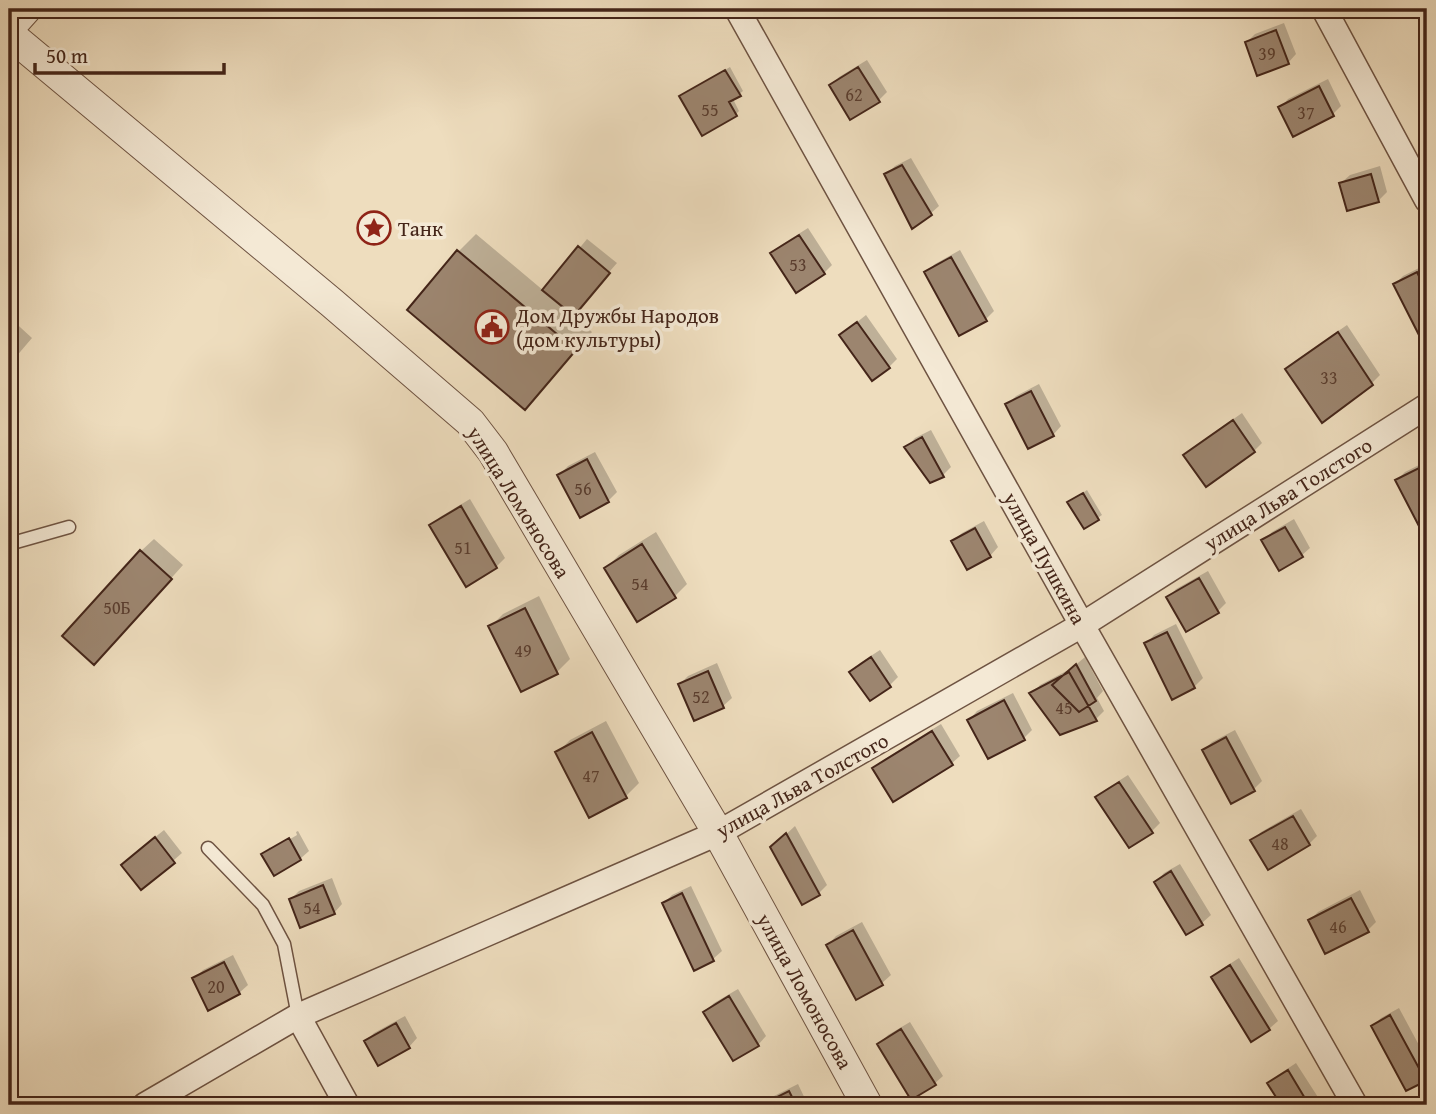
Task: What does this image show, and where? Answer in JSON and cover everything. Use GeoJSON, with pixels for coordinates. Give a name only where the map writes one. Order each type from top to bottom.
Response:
{"type":"FeatureCollection","features":[{"type":"Feature","properties":{"kind":"street"},"geometry":{"type":"LineString","coordinates":[[9,29],[26,9]]}},
{"type":"Feature","properties":{"kind":"street","name":"улица Пушкина"},"geometry":{"type":"LineString","coordinates":[[737,9],[1355,1105]]}},
{"type":"Feature","properties":{"kind":"street"},"geometry":{"type":"LineString","coordinates":[[1324,9],[1427,200]]}},
{"type":"Feature","properties":{"kind":"street","name":"улица Ломоносова"},"geometry":{"type":"LineString","coordinates":[[9,34],[332,303],[470,422],[493,452],[718,833],[867,1105]]}},
{"type":"Feature","properties":{"kind":"street","name":"улица Льва Толстого"},"geometry":{"type":"LineString","coordinates":[[145,1105],[298,1016],[718,833],[1082,625],[1427,406]]}},
{"type":"Feature","properties":{"kind":"street"},"geometry":{"type":"LineString","coordinates":[[298,1016],[347,1105]]}},
{"type":"Feature","properties":{"kind":"lane"},"geometry":{"type":"LineString","coordinates":[[9,544],[69,527]]}},
{"type":"Feature","properties":{"kind":"lane"},"geometry":{"type":"LineString","coordinates":[[208,848],[262,905],[284,944],[298,1016]]}},
{"type":"Feature","properties":{"kind":"building"},"geometry":{"type":"Polygon","coordinates":[[[1276,30],[1289,64],[1257,76],[1245,42],[1276,30]]]}},
{"type":"Feature","properties":{"kind":"building"},"geometry":{"type":"Polygon","coordinates":[[[858,67],[880,102],[850,120],[829,85],[858,67]]]}},
{"type":"Feature","properties":{"kind":"building"},"geometry":{"type":"Polygon","coordinates":[[[725,70],[741,96],[729,102],[737,116],[702,136],[679,96],[725,70]]]}},
{"type":"Feature","properties":{"kind":"building"},"geometry":{"type":"Polygon","coordinates":[[[1319,86],[1334,116],[1293,137],[1278,107],[1319,86]]]}},
{"type":"Feature","properties":{"kind":"building"},"geometry":{"type":"Polygon","coordinates":[[[902,165],[932,215],[912,229],[884,174],[902,165]]]}},
{"type":"Feature","properties":{"kind":"building"},"geometry":{"type":"Polygon","coordinates":[[[1371,174],[1379,202],[1347,211],[1339,183],[1371,174]]]}},
{"type":"Feature","properties":{"kind":"building"},"geometry":{"type":"Polygon","coordinates":[[[799,235],[825,274],[796,293],[770,253],[799,235]]]}},
{"type":"Feature","properties":{"kind":"building"},"geometry":{"type":"Polygon","coordinates":[[[578,246],[610,273],[574,316],[542,290],[578,246]]]}},
{"type":"Feature","properties":{"kind":"building"},"geometry":{"type":"Polygon","coordinates":[[[457,250],[576,350],[525,410],[407,310],[457,250]]]}},
{"type":"Feature","properties":{"kind":"building"},"geometry":{"type":"Polygon","coordinates":[[[951,257],[987,321],[959,336],[924,272],[951,257]]]}},
{"type":"Feature","properties":{"kind":"building"},"geometry":{"type":"Polygon","coordinates":[[[1417,272],[1427,293],[1427,333],[1420,337],[1393,284],[1417,272]]]}},
{"type":"Feature","properties":{"kind":"building"},"geometry":{"type":"Polygon","coordinates":[[[857,322],[890,368],[872,381],[839,335],[857,322]]]}},
{"type":"Feature","properties":{"kind":"building"},"geometry":{"type":"Polygon","coordinates":[[[1338,332],[1373,385],[1322,423],[1285,369],[1338,332]]]}},
{"type":"Feature","properties":{"kind":"building"},"geometry":{"type":"Polygon","coordinates":[[[1031,391],[1054,436],[1028,449],[1005,404],[1031,391]]]}},
{"type":"Feature","properties":{"kind":"building"},"geometry":{"type":"Polygon","coordinates":[[[1233,420],[1255,452],[1206,487],[1183,455],[1233,420]]]}},
{"type":"Feature","properties":{"kind":"building"},"geometry":{"type":"Polygon","coordinates":[[[922,437],[944,477],[930,483],[904,447],[922,437]]]}},
{"type":"Feature","properties":{"kind":"building"},"geometry":{"type":"Polygon","coordinates":[[[587,459],[609,502],[580,518],[557,475],[587,459]]]}},
{"type":"Feature","properties":{"kind":"building"},"geometry":{"type":"Polygon","coordinates":[[[1427,464],[1427,524],[1420,528],[1395,480],[1427,464]]]}},
{"type":"Feature","properties":{"kind":"building"},"geometry":{"type":"Polygon","coordinates":[[[1083,493],[1099,520],[1084,529],[1067,502],[1083,493]]]}},
{"type":"Feature","properties":{"kind":"building"},"geometry":{"type":"Polygon","coordinates":[[[461,506],[497,568],[466,587],[429,525],[461,506]]]}},
{"type":"Feature","properties":{"kind":"building"},"geometry":{"type":"Polygon","coordinates":[[[1285,527],[1303,557],[1279,571],[1261,540],[1285,527]]]}},
{"type":"Feature","properties":{"kind":"building"},"geometry":{"type":"Polygon","coordinates":[[[975,528],[991,557],[967,570],[951,541],[975,528]]]}},
{"type":"Feature","properties":{"kind":"building"},"geometry":{"type":"Polygon","coordinates":[[[642,544],[676,598],[637,622],[604,568],[642,544]]]}},
{"type":"Feature","properties":{"kind":"building"},"geometry":{"type":"Polygon","coordinates":[[[140,550],[172,579],[94,665],[62,636],[140,550]]]}},
{"type":"Feature","properties":{"kind":"building"},"geometry":{"type":"Polygon","coordinates":[[[1199,578],[1219,613],[1186,632],[1166,597],[1199,578]]]}},
{"type":"Feature","properties":{"kind":"building"},"geometry":{"type":"Polygon","coordinates":[[[525,608],[558,674],[521,692],[488,626],[525,608]]]}},
{"type":"Feature","properties":{"kind":"building"},"geometry":{"type":"Polygon","coordinates":[[[1167,632],[1195,688],[1172,700],[1144,643],[1167,632]]]}},
{"type":"Feature","properties":{"kind":"building"},"geometry":{"type":"Polygon","coordinates":[[[871,657],[891,687],[870,701],[849,672],[871,657]]]}},
{"type":"Feature","properties":{"kind":"building"},"geometry":{"type":"Polygon","coordinates":[[[1076,664],[1096,701],[1079,712],[1052,685],[1076,664]]]}},
{"type":"Feature","properties":{"kind":"building"},"geometry":{"type":"Polygon","coordinates":[[[708,671],[724,708],[694,721],[678,684],[708,671]]]}},
{"type":"Feature","properties":{"kind":"building"},"geometry":{"type":"Polygon","coordinates":[[[1069,672],[1097,721],[1060,735],[1029,693],[1069,672]]]}},
{"type":"Feature","properties":{"kind":"building"},"geometry":{"type":"Polygon","coordinates":[[[1004,700],[1025,740],[988,759],[967,720],[1004,700]]]}},
{"type":"Feature","properties":{"kind":"building"},"geometry":{"type":"Polygon","coordinates":[[[932,731],[953,765],[893,802],[872,768],[932,731]]]}},
{"type":"Feature","properties":{"kind":"building"},"geometry":{"type":"Polygon","coordinates":[[[592,732],[627,798],[589,818],[555,752],[592,732]]]}},
{"type":"Feature","properties":{"kind":"building"},"geometry":{"type":"Polygon","coordinates":[[[1226,737],[1255,791],[1231,804],[1202,750],[1226,737]]]}},
{"type":"Feature","properties":{"kind":"building"},"geometry":{"type":"Polygon","coordinates":[[[1119,782],[1153,833],[1129,848],[1095,797],[1119,782]]]}},
{"type":"Feature","properties":{"kind":"building"},"geometry":{"type":"Polygon","coordinates":[[[1293,816],[1310,845],[1268,870],[1250,840],[1293,816]]]}},
{"type":"Feature","properties":{"kind":"building"},"geometry":{"type":"Polygon","coordinates":[[[786,833],[820,895],[802,905],[770,847],[786,833]]]}},
{"type":"Feature","properties":{"kind":"building"},"geometry":{"type":"Polygon","coordinates":[[[155,837],[175,863],[141,890],[121,865],[155,837]]]}},
{"type":"Feature","properties":{"kind":"building"},"geometry":{"type":"Polygon","coordinates":[[[289,838],[301,860],[274,876],[261,854],[289,838]]]}},
{"type":"Feature","properties":{"kind":"building"},"geometry":{"type":"Polygon","coordinates":[[[1171,871],[1203,925],[1186,935],[1154,882],[1171,871]]]}},
{"type":"Feature","properties":{"kind":"building"},"geometry":{"type":"Polygon","coordinates":[[[323,885],[335,914],[300,928],[289,899],[323,885]]]}},
{"type":"Feature","properties":{"kind":"building"},"geometry":{"type":"Polygon","coordinates":[[[682,893],[714,961],[694,971],[662,903],[682,893]]]}},
{"type":"Feature","properties":{"kind":"building"},"geometry":{"type":"Polygon","coordinates":[[[1351,898],[1369,932],[1325,954],[1308,920],[1351,898]]]}},
{"type":"Feature","properties":{"kind":"building"},"geometry":{"type":"Polygon","coordinates":[[[853,930],[883,985],[856,1000],[826,945],[853,930]]]}},
{"type":"Feature","properties":{"kind":"building"},"geometry":{"type":"Polygon","coordinates":[[[224,962],[240,994],[208,1011],[192,978],[224,962]]]}},
{"type":"Feature","properties":{"kind":"building"},"geometry":{"type":"Polygon","coordinates":[[[1230,965],[1270,1030],[1251,1042],[1211,977],[1230,965]]]}},
{"type":"Feature","properties":{"kind":"building"},"geometry":{"type":"Polygon","coordinates":[[[729,996],[759,1046],[733,1061],[703,1012],[729,996]]]}},
{"type":"Feature","properties":{"kind":"building"},"geometry":{"type":"Polygon","coordinates":[[[1390,1015],[1426,1081],[1406,1091],[1371,1026],[1390,1015]]]}},
{"type":"Feature","properties":{"kind":"building"},"geometry":{"type":"Polygon","coordinates":[[[396,1023],[410,1048],[378,1066],[364,1041],[396,1023]]]}},
{"type":"Feature","properties":{"kind":"building"},"geometry":{"type":"Polygon","coordinates":[[[901,1029],[936,1085],[911,1100],[877,1044],[901,1029]]]}},
{"type":"Feature","properties":{"kind":"building"},"geometry":{"type":"Polygon","coordinates":[[[1288,1070],[1309,1105],[1281,1105],[1267,1083],[1288,1070]]]}},
{"type":"Feature","properties":{"kind":"building"},"geometry":{"type":"Polygon","coordinates":[[[789,1091],[796,1105],[761,1105],[789,1091]]]}},
{"type":"Feature","properties":{"kind":"place","name":"Танк"},"geometry":{"type":"Point","coordinates":[374,228]}},
{"type":"Feature","properties":{"kind":"place","name":"Дом Дружбы Народов (дом культуры)"},"geometry":{"type":"Point","coordinates":[492,327]}}]}
